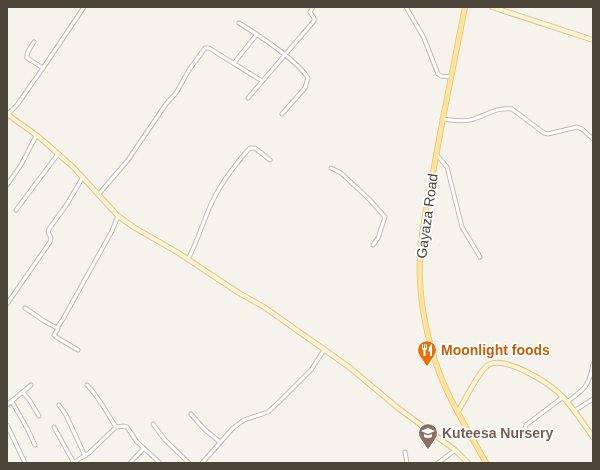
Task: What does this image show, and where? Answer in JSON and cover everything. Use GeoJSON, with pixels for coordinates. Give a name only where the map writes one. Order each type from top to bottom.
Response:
{"type":"FeatureCollection","features":[{"type":"Feature","properties":{"kind":"main road","name":"Gayaza Road"},"geometry":{"type":"LineString","coordinates":[[465,7],[442,119],[421,246],[421,286],[424,315],[433,354],[443,382],[486,463]]}},
{"type":"Feature","properties":{"kind":"street"},"geometry":{"type":"LineString","coordinates":[[84,7],[43,68],[16,105],[7,114],[58,154],[83,177],[118,216],[135,228],[188,259],[239,293],[262,305],[349,367],[407,415],[455,450],[468,463]]}},
{"type":"Feature","properties":{"kind":"street"},"geometry":{"type":"LineString","coordinates":[[248,98],[315,20],[310,12],[313,7]]}},
{"type":"Feature","properties":{"kind":"street"},"geometry":{"type":"LineString","coordinates":[[406,7],[424,38],[438,74],[441,76],[451,77]]}},
{"type":"Feature","properties":{"kind":"street"},"geometry":{"type":"LineString","coordinates":[[492,7],[593,40]]}},
{"type":"Feature","properties":{"kind":"street"},"geometry":{"type":"LineString","coordinates":[[239,23],[257,34],[284,55],[306,74],[308,78],[305,88],[282,114]]}},
{"type":"Feature","properties":{"kind":"street"},"geometry":{"type":"LineString","coordinates":[[234,63],[257,34]]}},
{"type":"Feature","properties":{"kind":"street"},"geometry":{"type":"LineString","coordinates":[[34,42],[26,56],[43,68]]}},
{"type":"Feature","properties":{"kind":"street"},"geometry":{"type":"LineString","coordinates":[[98,195],[128,160],[166,104],[176,94],[189,70],[205,48],[209,48],[262,81]]}},
{"type":"Feature","properties":{"kind":"street"},"geometry":{"type":"LineString","coordinates":[[442,119],[461,121],[470,120],[496,109],[512,109],[544,133],[548,134],[577,127],[582,129],[593,139]]}},
{"type":"Feature","properties":{"kind":"street"},"geometry":{"type":"LineString","coordinates":[[7,185],[21,165],[36,136]]}},
{"type":"Feature","properties":{"kind":"street"},"geometry":{"type":"LineString","coordinates":[[188,259],[213,200],[231,170],[243,155],[253,148],[270,160]]}},
{"type":"Feature","properties":{"kind":"street"},"geometry":{"type":"LineString","coordinates":[[16,210],[58,154]]}},
{"type":"Feature","properties":{"kind":"street"},"geometry":{"type":"LineString","coordinates":[[436,154],[446,167],[462,227],[480,257]]}},
{"type":"Feature","properties":{"kind":"street"},"geometry":{"type":"LineString","coordinates":[[332,168],[341,173],[370,200],[385,217],[378,238],[373,245]]}},
{"type":"Feature","properties":{"kind":"street"},"geometry":{"type":"LineString","coordinates":[[7,304],[50,242],[51,238],[48,232],[49,229],[67,204],[83,177]]}},
{"type":"Feature","properties":{"kind":"street"},"geometry":{"type":"LineString","coordinates":[[78,350],[54,335],[109,237],[118,216]]}},
{"type":"Feature","properties":{"kind":"street"},"geometry":{"type":"LineString","coordinates":[[25,308],[44,322],[57,328]]}},
{"type":"Feature","properties":{"kind":"street"},"geometry":{"type":"LineString","coordinates":[[202,463],[233,428],[244,420],[268,412],[274,407],[311,370],[324,350]]}},
{"type":"Feature","properties":{"kind":"street"},"geometry":{"type":"LineString","coordinates":[[458,412],[482,372],[488,365],[494,363],[510,365],[548,385],[563,397],[593,437]]}},
{"type":"Feature","properties":{"kind":"street"},"geometry":{"type":"LineString","coordinates":[[567,402],[590,380],[593,364]]}},
{"type":"Feature","properties":{"kind":"street"},"geometry":{"type":"LineString","coordinates":[[7,405],[31,385]]}},
{"type":"Feature","properties":{"kind":"street"},"geometry":{"type":"LineString","coordinates":[[87,385],[97,395],[102,406],[116,427]]}},
{"type":"Feature","properties":{"kind":"street"},"geometry":{"type":"LineString","coordinates":[[22,392],[30,401],[39,416]]}},
{"type":"Feature","properties":{"kind":"street"},"geometry":{"type":"LineString","coordinates":[[528,436],[525,428],[526,425],[563,397]]}},
{"type":"Feature","properties":{"kind":"street"},"geometry":{"type":"LineString","coordinates":[[574,411],[593,399]]}},
{"type":"Feature","properties":{"kind":"street"},"geometry":{"type":"LineString","coordinates":[[12,402],[35,445]]}},
{"type":"Feature","properties":{"kind":"street"},"geometry":{"type":"LineString","coordinates":[[59,405],[66,415],[85,456]]}},
{"type":"Feature","properties":{"kind":"street"},"geometry":{"type":"LineString","coordinates":[[191,414],[204,429],[220,442]]}},
{"type":"Feature","properties":{"kind":"street"},"geometry":{"type":"LineString","coordinates":[[153,424],[165,440],[189,463]]}},
{"type":"Feature","properties":{"kind":"street"},"geometry":{"type":"LineString","coordinates":[[7,425],[25,463]]}},
{"type":"Feature","properties":{"kind":"street"},"geometry":{"type":"LineString","coordinates":[[54,427],[73,463],[85,456],[116,427],[124,426],[127,427],[144,448],[160,463]]}},
{"type":"Feature","properties":{"kind":"street"},"geometry":{"type":"LineString","coordinates":[[130,463],[144,448]]}},
{"type":"Feature","properties":{"kind":"street"},"geometry":{"type":"LineString","coordinates":[[438,463],[455,450]]}},
{"type":"Feature","properties":{"kind":"street"},"geometry":{"type":"LineString","coordinates":[[405,452],[407,463]]}},
{"type":"Feature","properties":{"kind":"place","name":"Moonlight foods"},"geometry":{"type":"Point","coordinates":[427,367]}},
{"type":"Feature","properties":{"kind":"place","name":"Kuteesa Nursery"},"geometry":{"type":"Point","coordinates":[428,450]}}]}
